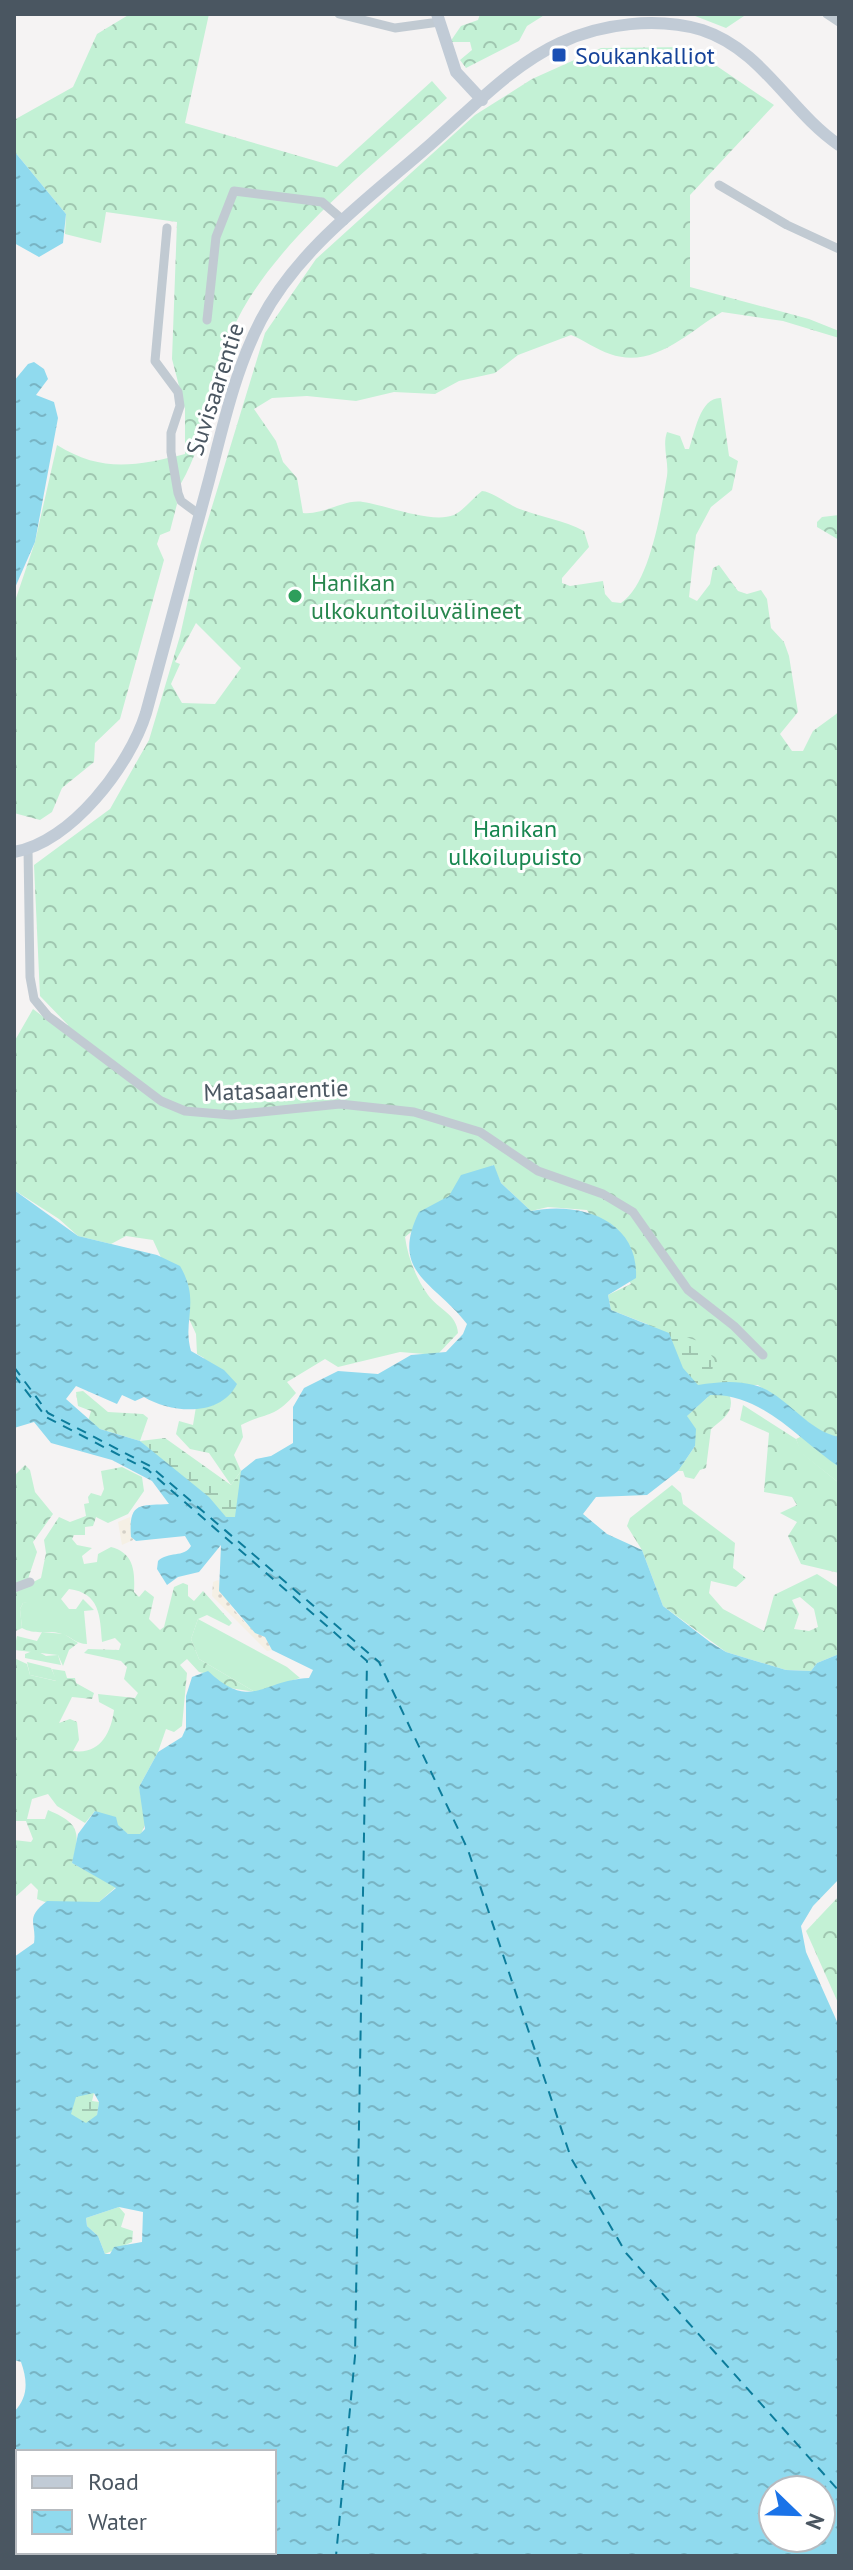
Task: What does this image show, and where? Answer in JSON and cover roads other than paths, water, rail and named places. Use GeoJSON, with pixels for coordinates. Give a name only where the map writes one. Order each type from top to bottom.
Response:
{"type":"FeatureCollection","features":[{"type":"Feature","properties":{"kind":"street"},"geometry":{"type":"LineString","coordinates":[[339,14],[393,28],[438,18],[456,72],[482,100]]}},
{"type":"Feature","properties":{"kind":"street"},"geometry":{"type":"LineString","coordinates":[[827,14],[839,22]]}},
{"type":"Feature","properties":{"kind":"street","name":"Suvisaarentie"},"geometry":{"type":"LineString","coordinates":[[14,852],[28,849],[63,828],[108,785],[132,750],[146,713],[239,370],[260,321],[287,280],[344,221],[482,100],[530,61],[559,44],[585,34],[661,23],[704,31],[740,49],[766,71],[809,121],[839,145]]}},
{"type":"Feature","properties":{"kind":"street"},"geometry":{"type":"LineString","coordinates":[[719,185],[787,225],[839,249]]}},
{"type":"Feature","properties":{"kind":"street"},"geometry":{"type":"LineString","coordinates":[[207,320],[216,237],[234,191],[322,202],[344,221]]}},
{"type":"Feature","properties":{"kind":"street"},"geometry":{"type":"LineString","coordinates":[[167,228],[155,361],[178,392],[180,406],[171,433],[178,493],[181,501],[200,515]]}},
{"type":"Feature","properties":{"kind":"street","name":"Matasaarentie"},"geometry":{"type":"LineString","coordinates":[[28,849],[30,977],[34,999],[60,1025],[161,1101],[185,1111],[216,1115],[340,1104],[414,1112],[480,1132],[538,1171],[603,1194],[633,1212],[688,1290],[734,1326],[763,1355]]}},
{"type":"Feature","properties":{"kind":"street"},"geometry":{"type":"LineString","coordinates":[[14,1588],[30,1582]]}},
{"type":"Feature","properties":{"kind":"water"},"geometry":{"type":"Polygon","coordinates":[[[14,151],[66,214],[63,243],[39,257],[14,243],[14,151]]]}},
{"type":"Feature","properties":{"kind":"water"},"geometry":{"type":"Polygon","coordinates":[[[34,362],[44,369],[48,379],[36,395],[54,402],[58,418],[35,542],[14,590],[14,381],[28,364],[34,362]]]}},
{"type":"Feature","properties":{"kind":"water"},"geometry":{"type":"Polygon","coordinates":[[[494,1165],[501,1183],[531,1211],[568,1209],[603,1219],[617,1228],[628,1241],[636,1278],[608,1295],[611,1310],[669,1333],[683,1368],[698,1385],[740,1382],[765,1389],[816,1427],[839,1437],[839,1467],[763,1410],[729,1396],[710,1395],[687,1416],[696,1429],[695,1446],[678,1471],[647,1495],[596,1497],[583,1514],[607,1534],[642,1550],[663,1606],[726,1652],[786,1670],[811,1671],[817,1663],[839,1654],[839,1879],[813,1906],[801,1926],[806,1952],[839,2026],[839,2556],[14,2556],[14,2412],[22,2401],[26,2383],[21,2362],[14,2360],[14,1957],[34,1943],[34,1917],[47,1901],[99,1902],[116,1888],[72,1863],[78,1834],[95,1811],[116,1817],[118,1825],[128,1834],[140,1834],[145,1829],[139,1787],[158,1752],[182,1737],[186,1728],[186,1696],[192,1677],[208,1671],[236,1690],[247,1692],[309,1678],[313,1670],[272,1650],[265,1637],[255,1633],[219,1591],[221,1545],[199,1572],[178,1577],[167,1585],[157,1569],[158,1561],[184,1552],[191,1546],[185,1536],[136,1541],[131,1537],[132,1517],[139,1507],[169,1504],[152,1481],[112,1460],[51,1443],[34,1422],[14,1428],[14,1190],[78,1236],[157,1255],[180,1266],[189,1290],[191,1351],[224,1370],[237,1384],[229,1395],[219,1403],[194,1409],[168,1406],[144,1397],[135,1401],[122,1395],[117,1404],[76,1386],[66,1399],[100,1429],[140,1441],[209,1497],[226,1517],[235,1517],[241,1471],[256,1459],[271,1456],[293,1443],[293,1407],[304,1388],[338,1371],[378,1374],[411,1355],[446,1352],[463,1334],[467,1324],[420,1275],[413,1263],[409,1249],[419,1212],[449,1196],[461,1175],[494,1165]],[[94,2093],[76,2097],[71,2114],[86,2123],[97,2115],[99,2102],[94,2093]],[[119,2207],[86,2218],[87,2226],[98,2236],[105,2254],[110,2254],[114,2247],[142,2242],[143,2212],[119,2207]]]}},
{"type":"Feature","properties":{"kind":"place","name":"Soukankalliot"},"geometry":{"type":"Point","coordinates":[559,55]}},
{"type":"Feature","properties":{"kind":"place","name":"Hanikan ulkokuntoiluvälineet"},"geometry":{"type":"Point","coordinates":[295,596]}},
{"type":"Feature","properties":{"kind":"park label","name":"Hanikan ulkoilupuisto"},"geometry":{"type":"Point","coordinates":[515,842]}}]}
